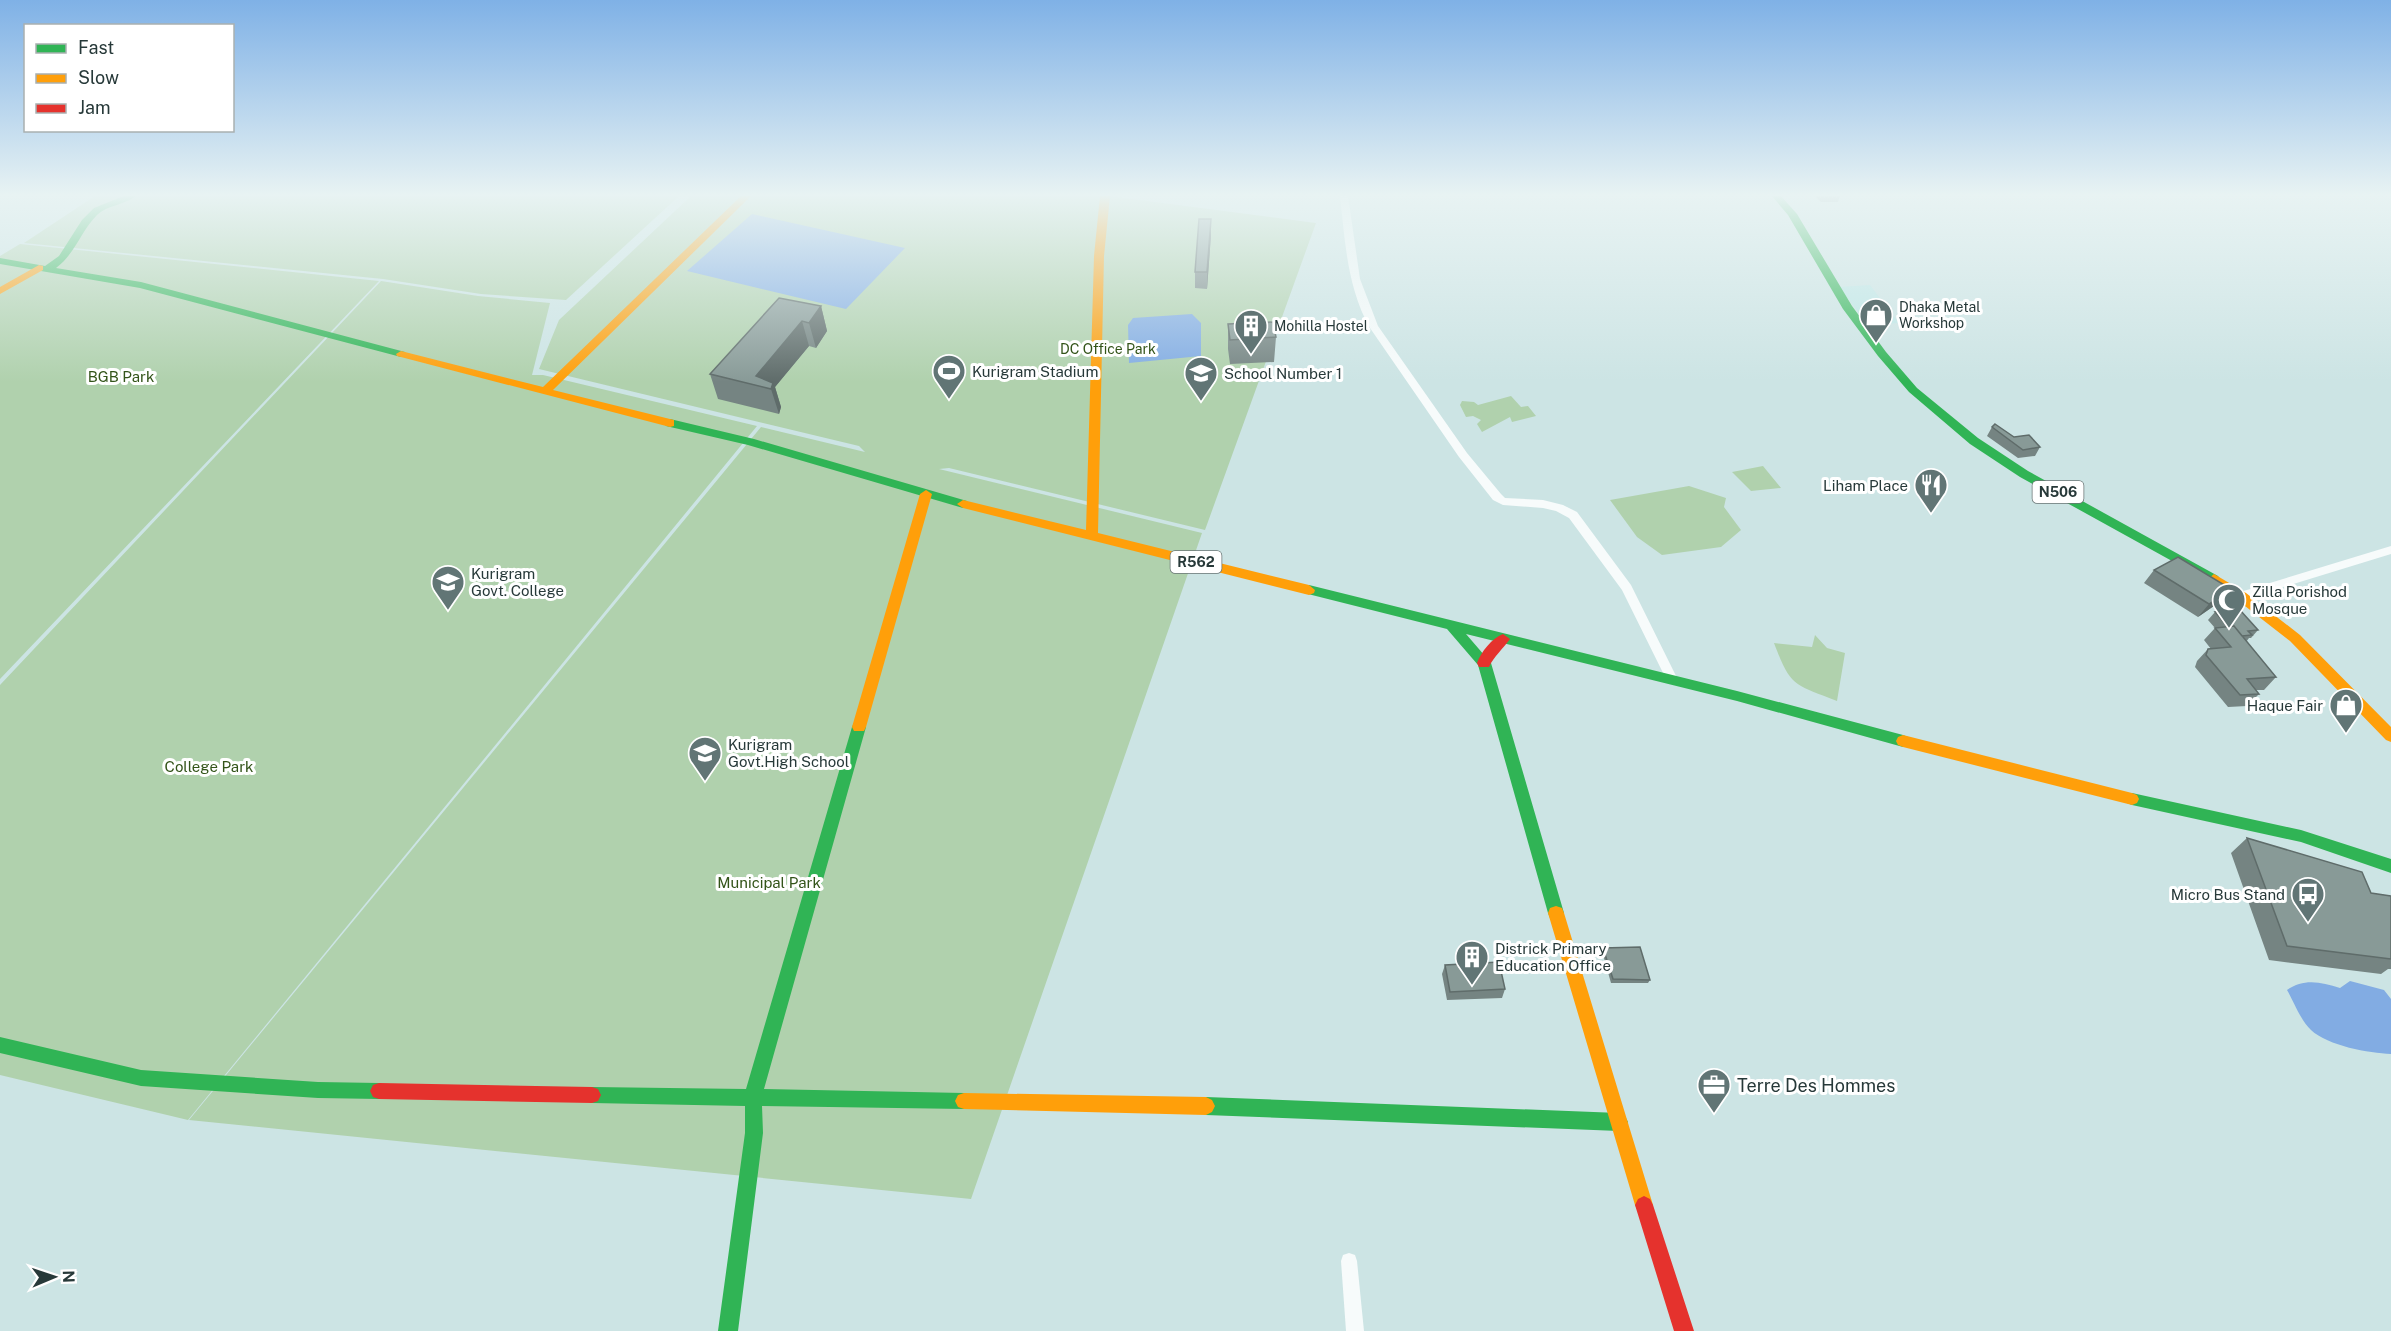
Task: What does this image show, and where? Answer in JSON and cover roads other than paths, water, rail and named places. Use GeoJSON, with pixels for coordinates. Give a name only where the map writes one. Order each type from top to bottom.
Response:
{"type":"FeatureCollection","features":[{"type":"Feature","properties":{"kind":"main road"},"geometry":{"type":"LineString","coordinates":[[0,291],[63,258]]}},
{"type":"Feature","properties":{"kind":"main road"},"geometry":{"type":"LineString","coordinates":[[545,391],[682,258]]}},
{"type":"Feature","properties":{"kind":"main road"},"geometry":{"type":"LineString","coordinates":[[1092,537],[1099,258]]}},
{"type":"Feature","properties":{"kind":"main road","name":"N506"},"geometry":{"type":"LineString","coordinates":[[1818,258],[1847,307],[1913,390],[1974,441],[2024,474],[2191,564],[2241,596],[2295,638],[2391,736]]}},
{"type":"Feature","properties":{"kind":"main road","name":"R562"},"geometry":{"type":"LineString","coordinates":[[0,261],[141,285],[750,442],[926,494],[1092,537],[1672,680],[1974,760],[2136,800],[2301,836],[2391,866]]}},
{"type":"Feature","properties":{"kind":"main road"},"geometry":{"type":"LineString","coordinates":[[728,1331],[754,1133],[753,1096],[926,494]]}},
{"type":"Feature","properties":{"kind":"main road"},"geometry":{"type":"LineString","coordinates":[[1451,625],[1484,663],[1619,1122],[1684,1331]]}},
{"type":"Feature","properties":{"kind":"main road"},"geometry":{"type":"LineString","coordinates":[[1484,663],[1486,657],[1503,639]]}},
{"type":"Feature","properties":{"kind":"main road"},"geometry":{"type":"LineString","coordinates":[[0,1045],[141,1078],[318,1090],[1154,1104],[1619,1122]]}},
{"type":"Feature","properties":{"kind":"street"},"geometry":{"type":"LineString","coordinates":[[1351,258],[1357,286],[1373,326],[1463,455],[1497,497],[1512,502],[1543,504],[1573,515],[1627,588],[1672,680]]}},
{"type":"Feature","properties":{"kind":"street"},"geometry":{"type":"LineString","coordinates":[[2241,596],[2391,550]]}},
{"type":"Feature","properties":{"kind":"street"},"geometry":{"type":"LineString","coordinates":[[1349,1261],[1354,1331]]}},
{"type":"Feature","properties":{"kind":"water"},"geometry":{"type":"Polygon","coordinates":[[[702,258],[895,258],[846,309],[687,271],[702,258]]]}},
{"type":"Feature","properties":{"kind":"water"},"geometry":{"type":"Polygon","coordinates":[[[1192,314],[1201,323],[1201,356],[1129,363],[1128,325],[1133,318],[1192,314]]]}},
{"type":"Feature","properties":{"kind":"water"},"geometry":{"type":"Polygon","coordinates":[[[2350,981],[2384,990],[2391,999],[2391,1054],[2349,1048],[2318,1036],[2304,1022],[2287,990],[2293,986],[2313,982],[2340,988],[2350,981]]]}},
{"type":"Feature","properties":{"kind":"place","name":"Dhaka Metal Workshop"},"geometry":{"type":"Point","coordinates":[1876,344]}},
{"type":"Feature","properties":{"kind":"place","name":"Mohilla Hostel"},"geometry":{"type":"Point","coordinates":[1251,355]}},
{"type":"Feature","properties":{"kind":"place","name":"Kurigram Stadium"},"geometry":{"type":"Point","coordinates":[949,400]}},
{"type":"Feature","properties":{"kind":"place","name":"School Number 1"},"geometry":{"type":"Point","coordinates":[1201,402]}},
{"type":"Feature","properties":{"kind":"place","name":"Liham Place"},"geometry":{"type":"Point","coordinates":[1931,514]}},
{"type":"Feature","properties":{"kind":"place","name":"Kurigram Govt. College"},"geometry":{"type":"Point","coordinates":[448,611]}},
{"type":"Feature","properties":{"kind":"place","name":"Zilla Porishod Mosque"},"geometry":{"type":"Point","coordinates":[2229,629]}},
{"type":"Feature","properties":{"kind":"place","name":"Haque Fair"},"geometry":{"type":"Point","coordinates":[2346,734]}},
{"type":"Feature","properties":{"kind":"place","name":"Kurigram Govt.High School"},"geometry":{"type":"Point","coordinates":[705,782]}},
{"type":"Feature","properties":{"kind":"place","name":"Micro Bus Stand"},"geometry":{"type":"Point","coordinates":[2308,923]}},
{"type":"Feature","properties":{"kind":"place","name":"Districk Primary Education Office"},"geometry":{"type":"Point","coordinates":[1472,986]}},
{"type":"Feature","properties":{"kind":"place","name":"Terre Des Hommes"},"geometry":{"type":"Point","coordinates":[1714,1114]}},
{"type":"Feature","properties":{"kind":"park label","name":"DC Office Park"},"geometry":{"type":"Point","coordinates":[1108,349]}},
{"type":"Feature","properties":{"kind":"park label","name":"BGB Park"},"geometry":{"type":"Point","coordinates":[121,376]}},
{"type":"Feature","properties":{"kind":"park label","name":"College Park"},"geometry":{"type":"Point","coordinates":[209,766]}},
{"type":"Feature","properties":{"kind":"park label","name":"Municipal Park"},"geometry":{"type":"Point","coordinates":[769,882]}}]}
